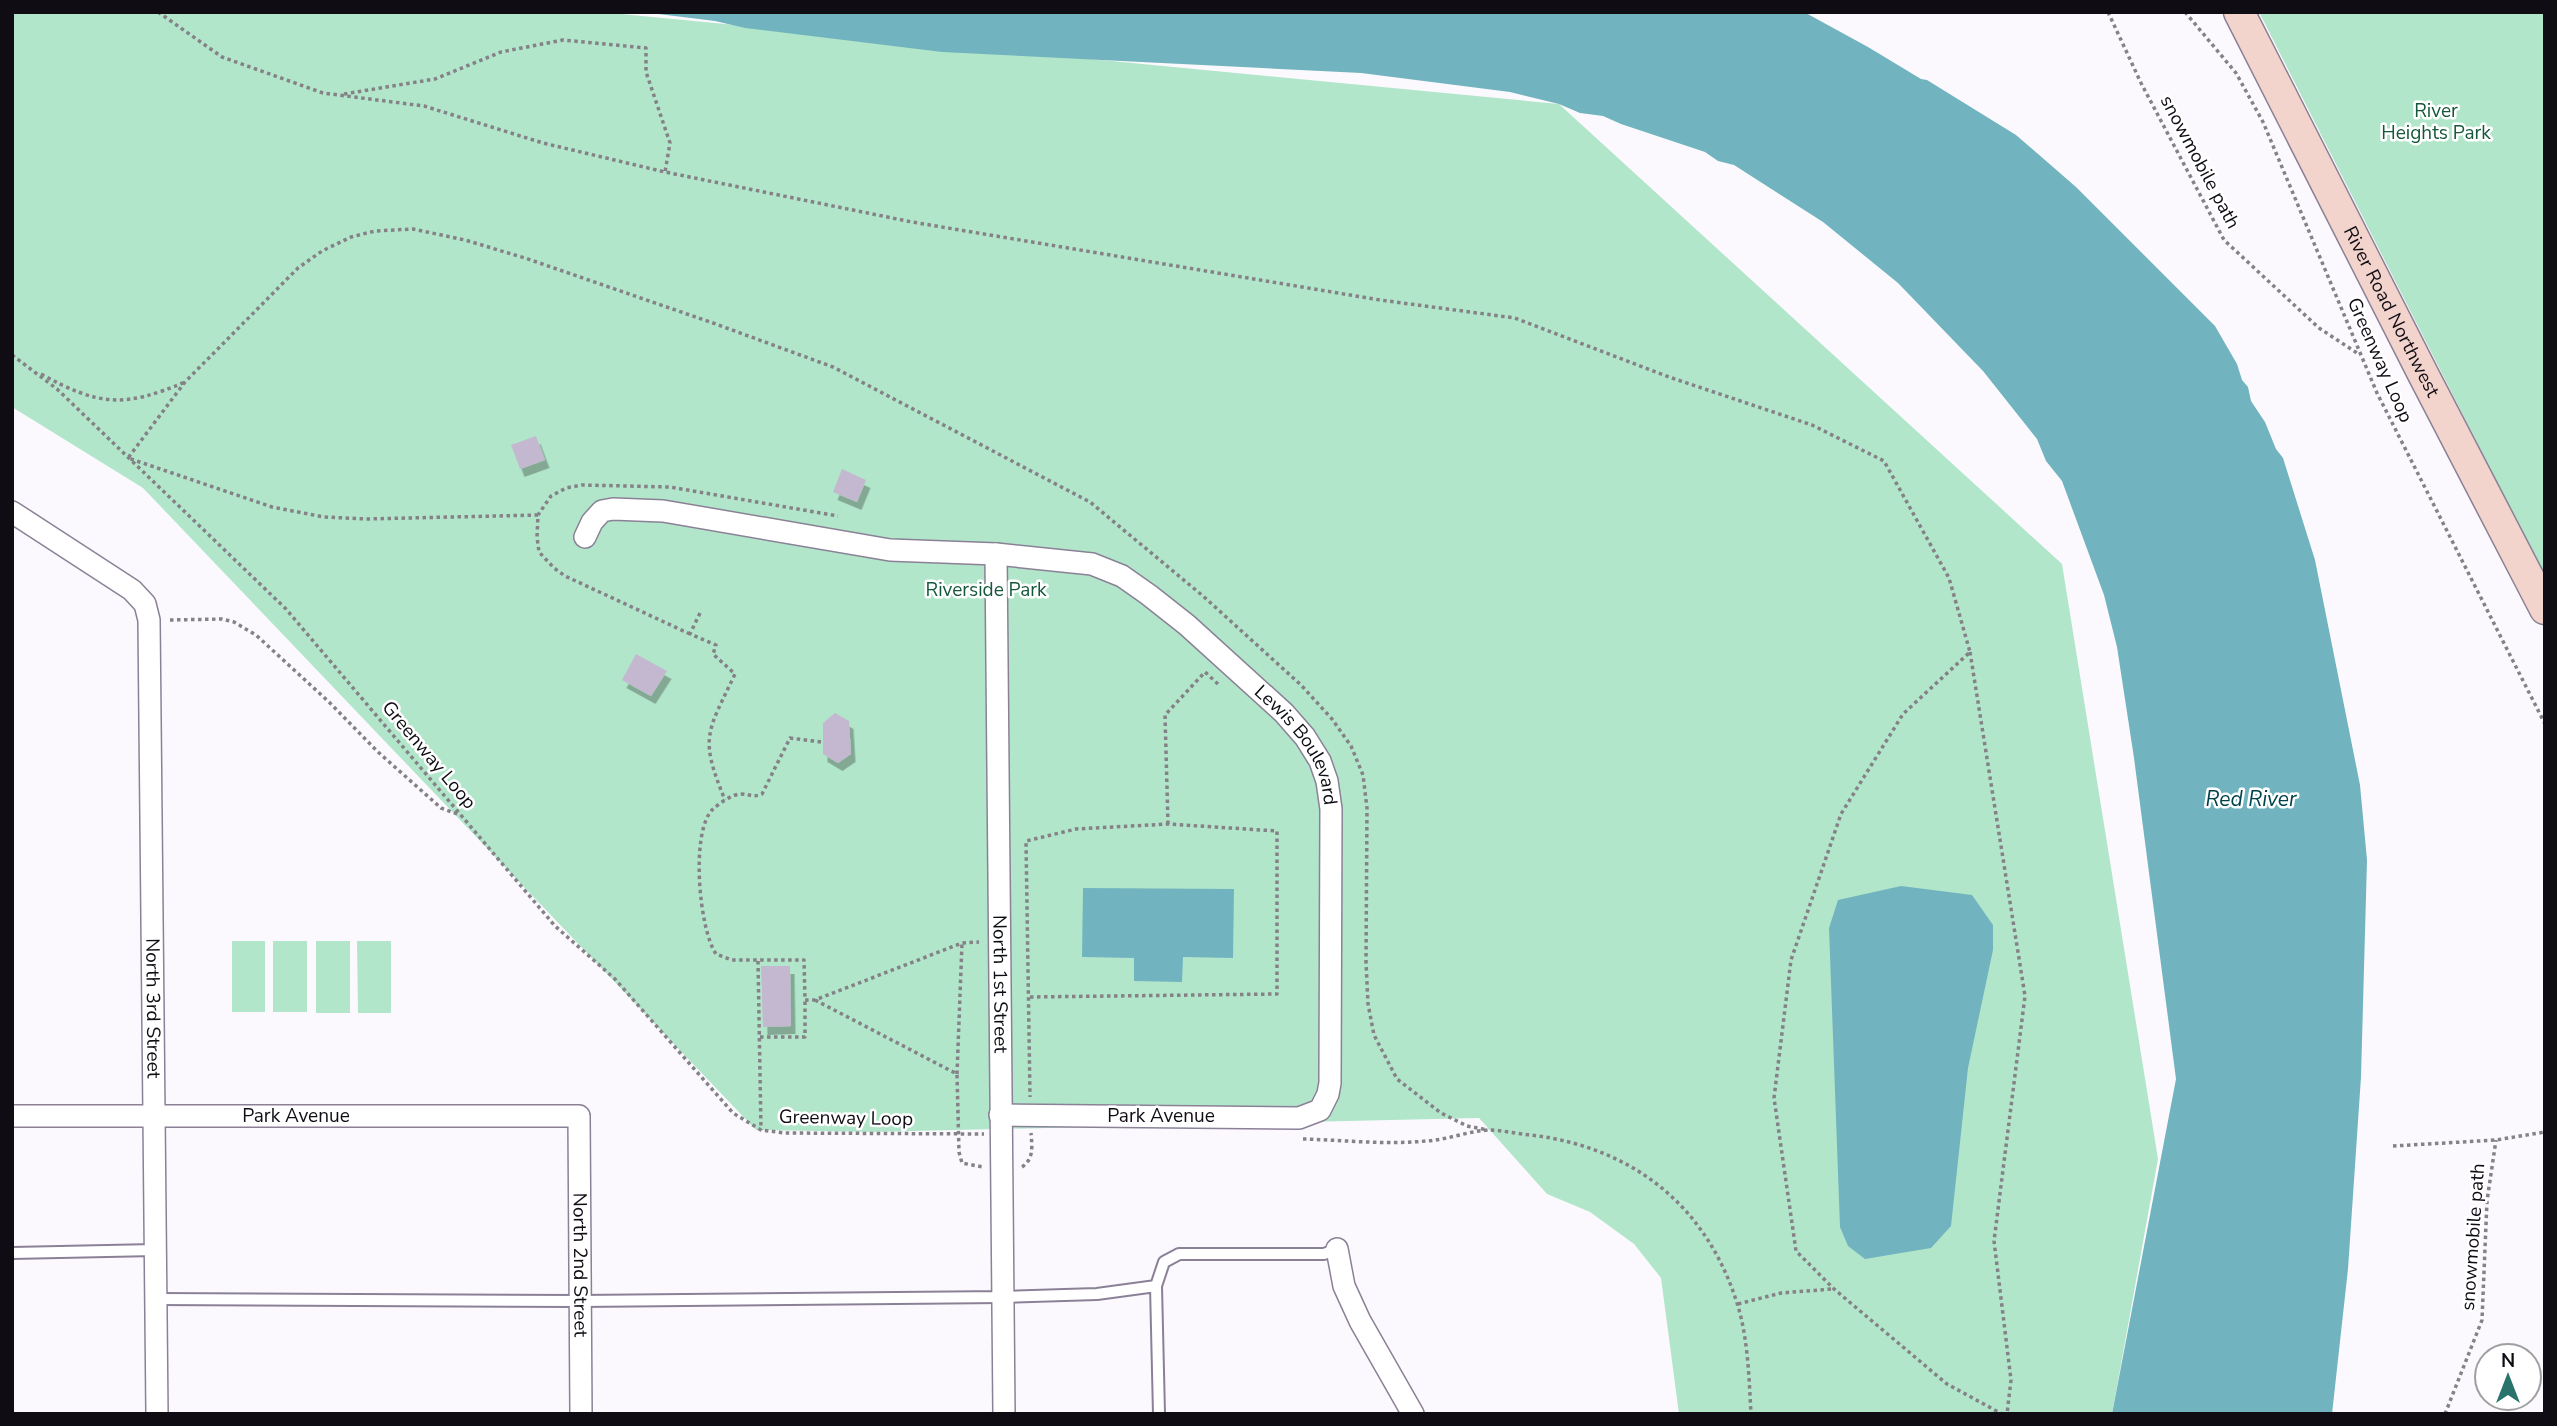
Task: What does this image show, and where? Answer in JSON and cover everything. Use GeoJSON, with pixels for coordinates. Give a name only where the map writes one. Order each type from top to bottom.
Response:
{"type":"FeatureCollection","features":[{"type":"Feature","properties":{"kind":"street","name":"River Road Northwest"},"geometry":{"type":"LineString","coordinates":[[2239,12],[2545,609]]}},
{"type":"Feature","properties":{"kind":"street","name":"Lewis Boulevard"},"geometry":{"type":"LineString","coordinates":[[585,537],[602,511],[663,511],[890,550],[996,554],[1092,564],[1122,576],[1187,625],[1264,693],[1305,737],[1320,761],[1327,781],[1331,809],[1329,1083],[1328,1094],[1320,1110]]}},
{"type":"Feature","properties":{"kind":"street"},"geometry":{"type":"LineString","coordinates":[[12,512],[132,590],[147,612]]}},
{"type":"Feature","properties":{"kind":"street","name":"North 1st Street"},"geometry":{"type":"LineString","coordinates":[[996,554],[1004,1414]]}},
{"type":"Feature","properties":{"kind":"street","name":"North 3rd Street"},"geometry":{"type":"LineString","coordinates":[[147,612],[156,1414]]}},
{"type":"Feature","properties":{"kind":"street","name":"Park Avenue"},"geometry":{"type":"LineString","coordinates":[[1000,1124],[1299,1118],[1320,1110]]}},
{"type":"Feature","properties":{"kind":"street","name":"Park Avenue"},"geometry":{"type":"LineString","coordinates":[[12,1116],[579,1116]]}},
{"type":"Feature","properties":{"kind":"street","name":"North 2nd Street"},"geometry":{"type":"LineString","coordinates":[[579,1116],[581,1414]]}},
{"type":"Feature","properties":{"kind":"street"},"geometry":{"type":"LineString","coordinates":[[1337,1249],[1344,1286],[1360,1321],[1413,1414]]}},
{"type":"Feature","properties":{"kind":"lane"},"geometry":{"type":"LineString","coordinates":[[1159,1414],[1156,1286],[1164,1262],[1179,1254],[1324,1254],[1337,1249]]}},
{"type":"Feature","properties":{"kind":"lane"},"geometry":{"type":"LineString","coordinates":[[12,1253],[155,1250]]}},
{"type":"Feature","properties":{"kind":"lane"},"geometry":{"type":"LineString","coordinates":[[156,1298],[580,1301],[1003,1297],[1097,1294],[1156,1286]]}},
{"type":"Feature","properties":{"kind":"path"},"geometry":{"type":"LineString","coordinates":[[158,12],[222,57],[323,93],[424,106],[543,143],[665,172],[912,222],[1380,300],[1516,318],[1669,377],[1812,425],[1884,461],[1949,578],[1970,652],[2025,996],[1994,1241],[2011,1380],[2005,1414],[1947,1384],[1834,1289],[1796,1251],[1774,1098],[1791,960],[1841,814],[1903,714],[1970,652]]}},
{"type":"Feature","properties":{"kind":"path","name":"snowmobile path"},"geometry":{"type":"LineString","coordinates":[[2108,12],[2141,83],[2224,240],[2319,328],[2362,356]]}},
{"type":"Feature","properties":{"kind":"path","name":"Greenway Loop"},"geometry":{"type":"LineString","coordinates":[[2185,12],[2236,72],[2263,122],[2378,393],[2545,724]]}},
{"type":"Feature","properties":{"kind":"path"},"geometry":{"type":"LineString","coordinates":[[337,95],[435,79],[501,52],[563,40],[646,48],[646,72],[670,143],[665,172]]}},
{"type":"Feature","properties":{"kind":"path","name":"Greenway Loop"},"geometry":{"type":"LineString","coordinates":[[12,355],[33,369],[128,457],[286,609],[555,926],[615,979],[733,1112],[761,1129],[826,1135],[959,1133],[1000,1124],[1031,1125]]}},
{"type":"Feature","properties":{"kind":"path"},"geometry":{"type":"LineString","coordinates":[[33,369],[68,389],[97,398],[128,401],[153,396],[185,382]]}},
{"type":"Feature","properties":{"kind":"path"},"geometry":{"type":"LineString","coordinates":[[128,457],[272,507],[324,517],[366,519],[538,515]]}},
{"type":"Feature","properties":{"kind":"path"},"geometry":{"type":"LineString","coordinates":[[147,612],[222,619],[234,622],[256,635],[329,702],[378,752],[441,808],[461,816]]}},
{"type":"Feature","properties":{"kind":"path"},"geometry":{"type":"LineString","coordinates":[[700,613],[690,634],[716,645],[713,654],[735,674],[711,724],[708,746],[713,772],[725,800]]}},
{"type":"Feature","properties":{"kind":"path"},"geometry":{"type":"LineString","coordinates":[[1168,824],[1165,715],[1205,672],[1223,688]]}},
{"type":"Feature","properties":{"kind":"path"},"geometry":{"type":"LineString","coordinates":[[760,1038],[806,1037],[804,960],[758,961],[723,958],[716,954],[708,936],[700,883],[702,825],[712,810],[725,800],[740,794],[753,798],[762,794],[790,737],[821,742]]}},
{"type":"Feature","properties":{"kind":"path"},"geometry":{"type":"LineString","coordinates":[[962,943],[957,1074],[959,1152],[962,1163],[1000,1169],[1024,1167],[1032,1154],[1026,841],[1076,829],[1168,824],[1277,831],[1277,994],[1030,997]]}},
{"type":"Feature","properties":{"kind":"path"},"geometry":{"type":"LineString","coordinates":[[804,1000],[815,1000],[962,943],[999,942]]}},
{"type":"Feature","properties":{"kind":"path"},"geometry":{"type":"LineString","coordinates":[[758,961],[761,1129]]}},
{"type":"Feature","properties":{"kind":"path"},"geometry":{"type":"LineString","coordinates":[[815,1000],[957,1074]]}},
{"type":"Feature","properties":{"kind":"path"},"geometry":{"type":"LineString","coordinates":[[1303,1139],[1425,1142],[1488,1130],[1555,1138],[1593,1148],[1629,1164],[1680,1203],[1711,1246],[1727,1276],[1738,1304],[1746,1350],[1751,1414]]}},
{"type":"Feature","properties":{"kind":"path"},"geometry":{"type":"LineString","coordinates":[[2393,1146],[2496,1140],[2545,1132]]}},
{"type":"Feature","properties":{"kind":"path","name":"snowmobile path"},"geometry":{"type":"LineString","coordinates":[[2445,1414],[2482,1320],[2487,1201],[2496,1140]]}},
{"type":"Feature","properties":{"kind":"path"},"geometry":{"type":"LineString","coordinates":[[1738,1304],[1781,1293],[1834,1289]]}},
{"type":"Feature","properties":{"kind":"green space","name":"Riverside Park"},"geometry":{"type":"Polygon","coordinates":[[[12,12],[601,12],[1559,104],[2062,564],[2158,1159],[2112,1414],[1679,1414],[1661,1278],[1634,1244],[1590,1212],[1547,1194],[1479,1118],[871,1132],[756,1130],[143,488],[12,407],[12,12]]]}},
{"type":"Feature","properties":{"kind":"green space","name":"River Heights Park"},"geometry":{"type":"Polygon","coordinates":[[[2259,12],[2545,12],[2545,577],[2259,12]]]}},
{"type":"Feature","properties":{"kind":"green space"},"geometry":{"type":"Polygon","coordinates":[[[232,941],[265,941],[265,1012],[232,1012],[232,941]]]}},
{"type":"Feature","properties":{"kind":"green space"},"geometry":{"type":"Polygon","coordinates":[[[273,941],[307,941],[307,1012],[273,1012],[273,941]]]}},
{"type":"Feature","properties":{"kind":"green space"},"geometry":{"type":"Polygon","coordinates":[[[316,941],[350,941],[350,1013],[316,1013],[316,941]]]}},
{"type":"Feature","properties":{"kind":"green space"},"geometry":{"type":"Polygon","coordinates":[[[357,941],[391,941],[391,1013],[358,1013],[357,941]]]}},
{"type":"Feature","properties":{"kind":"water","name":"Red River"},"geometry":{"type":"Polygon","coordinates":[[[642,12],[1804,12],[1927,80],[2016,135],[2076,187],[2215,326],[2237,364],[2242,380],[2248,387],[2251,401],[2283,458],[2315,560],[2360,785],[2367,860],[2361,1077],[2348,1269],[2332,1414],[2112,1414],[2176,1079],[2117,647],[2104,595],[2062,481],[2046,461],[2037,439],[1983,371],[1898,283],[1823,222],[1734,165],[1603,116],[1580,113],[1559,104],[1510,92],[1361,73],[942,52],[745,28],[715,21],[642,12]]]}},
{"type":"Feature","properties":{"kind":"water"},"geometry":{"type":"Polygon","coordinates":[[[1901,886],[1972,895],[1993,925],[1993,950],[1968,1068],[1951,1226],[1931,1248],[1865,1259],[1848,1246],[1840,1227],[1829,928],[1838,900],[1901,886]]]}},
{"type":"Feature","properties":{"kind":"water"},"geometry":{"type":"Polygon","coordinates":[[[1083,888],[1234,889],[1233,958],[1183,957],[1182,982],[1134,981],[1134,958],[1082,957],[1083,888]]]}},
{"type":"Feature","properties":{"kind":"building"},"geometry":{"type":"Polygon","coordinates":[[[536,436],[545,460],[520,469],[511,445],[536,436]]]}},
{"type":"Feature","properties":{"kind":"building"},"geometry":{"type":"Polygon","coordinates":[[[842,469],[866,480],[857,502],[833,492],[842,469]]]}},
{"type":"Feature","properties":{"kind":"building"},"geometry":{"type":"Polygon","coordinates":[[[636,654],[667,671],[651,696],[622,680],[636,654]]]}},
{"type":"Feature","properties":{"kind":"building"},"geometry":{"type":"Polygon","coordinates":[[[835,713],[849,721],[851,754],[838,763],[823,754],[823,723],[835,713]]]}},
{"type":"Feature","properties":{"kind":"building"},"geometry":{"type":"Polygon","coordinates":[[[761,966],[790,966],[791,1026],[763,1027],[761,966]]]}}]}
